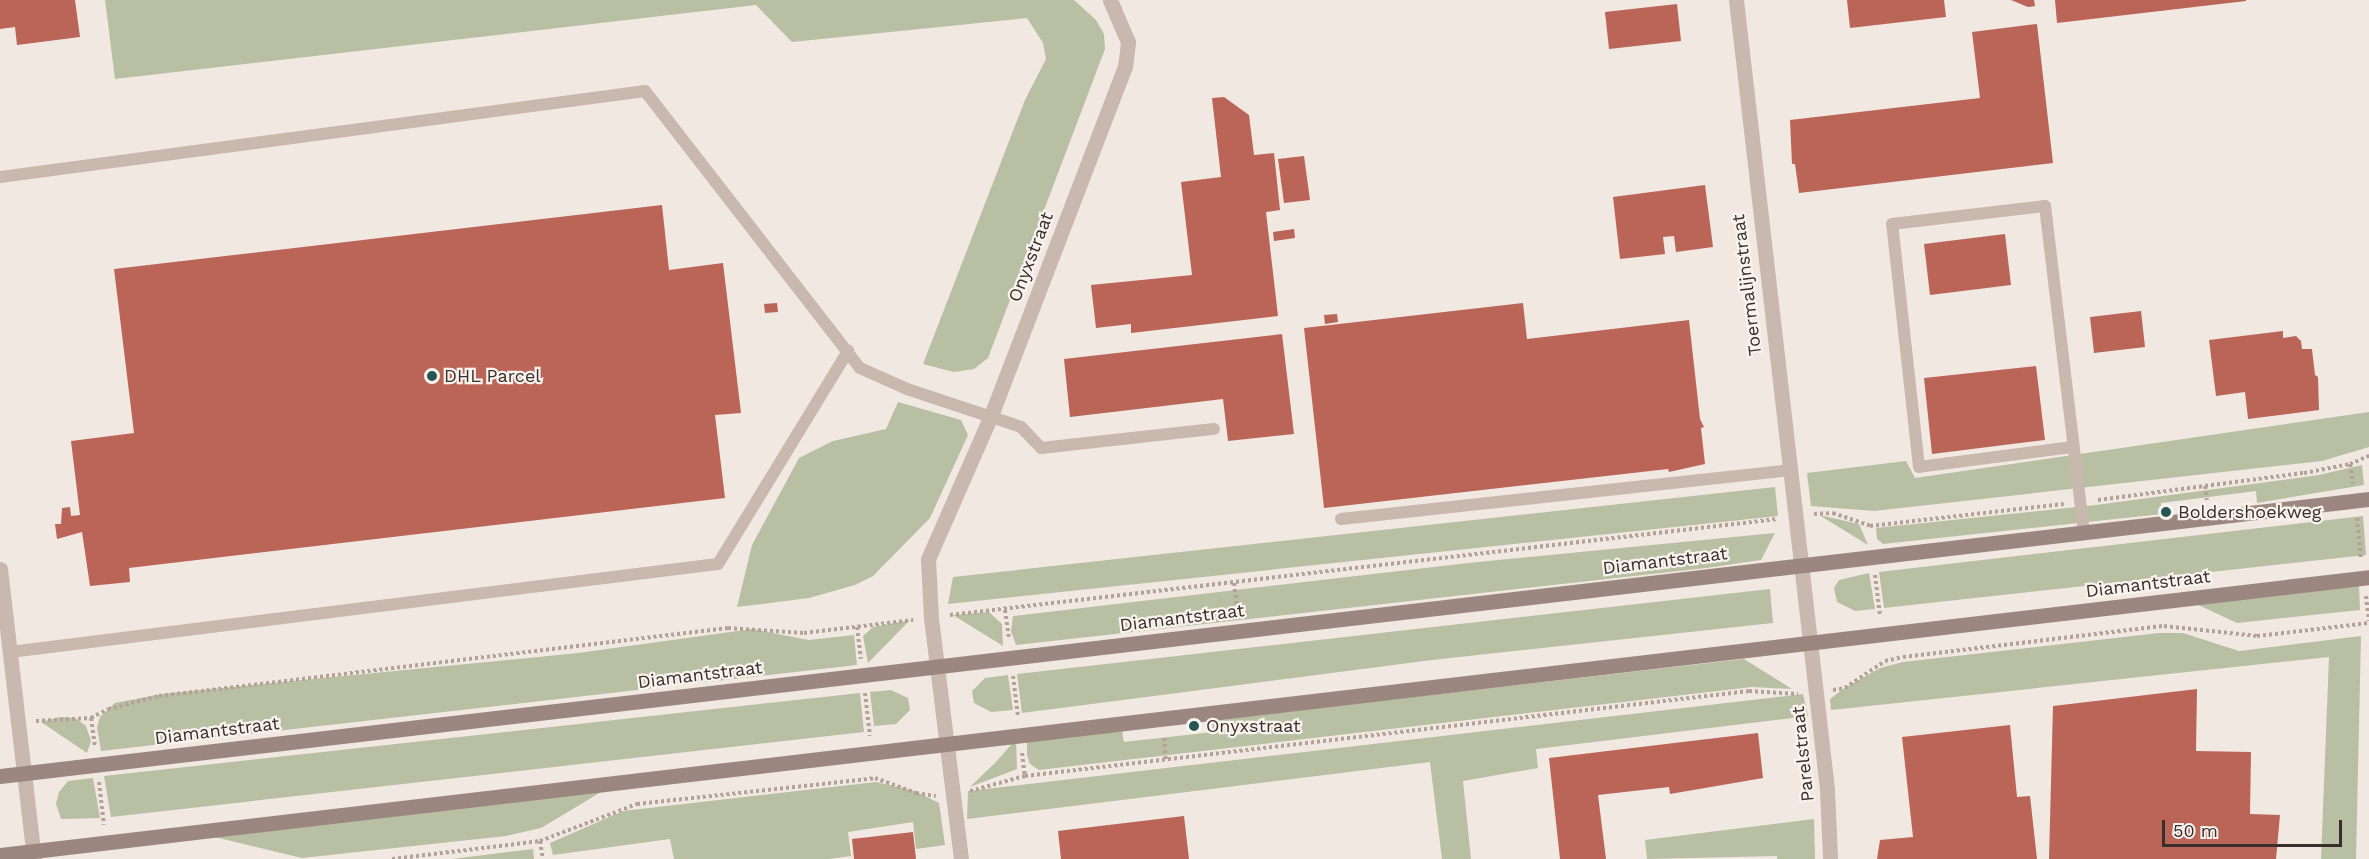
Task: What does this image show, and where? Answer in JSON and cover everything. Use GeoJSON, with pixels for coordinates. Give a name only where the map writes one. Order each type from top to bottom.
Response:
{"type":"FeatureCollection","features":[{"type":"Feature","properties":{"kind":"main road","name":"Diamantstraat"},"geometry":{"type":"LineString","coordinates":[[0,777],[2362,500]]}},
{"type":"Feature","properties":{"kind":"main road","name":"Diamantstraat"},"geometry":{"type":"LineString","coordinates":[[0,855],[33,855],[106,843],[2366,578]]}},
{"type":"Feature","properties":{"kind":"street","name":"Onyxstraat"},"geometry":{"type":"LineString","coordinates":[[961,859],[927,576],[932,544],[990,417],[1125,67],[1128,42],[1110,0]]}},
{"type":"Feature","properties":{"kind":"street","name":"Toermalijnstraat"},"geometry":{"type":"LineString","coordinates":[[1736,0],[1800,565]]}},
{"type":"Feature","properties":{"kind":"street","name":"Parelstraat"},"geometry":{"type":"LineString","coordinates":[[1800,565],[1827,789],[1830,859]]}},
{"type":"Feature","properties":{"kind":"street"},"geometry":{"type":"LineString","coordinates":[[0,569],[33,855]]}},
{"type":"Feature","properties":{"kind":"lane"},"geometry":{"type":"LineString","coordinates":[[0,177],[645,91],[860,368],[1021,427],[1041,448],[1214,429]]}},
{"type":"Feature","properties":{"kind":"lane"},"geometry":{"type":"LineString","coordinates":[[2072,447],[1920,467],[1892,224],[2044,206],[2084,533]]}},
{"type":"Feature","properties":{"kind":"lane"},"geometry":{"type":"LineString","coordinates":[[10,652],[718,564],[848,351]]}},
{"type":"Feature","properties":{"kind":"lane"},"geometry":{"type":"LineString","coordinates":[[1341,519],[1789,470]]}},
{"type":"Feature","properties":{"kind":"path"},"geometry":{"type":"LineString","coordinates":[[18,724],[91,718],[129,703],[183,693],[728,628],[804,633],[1794,516],[1833,513],[1870,526],[2205,486],[2350,464],[2369,456]]}},
{"type":"Feature","properties":{"kind":"path"},"geometry":{"type":"LineString","coordinates":[[392,859],[540,841],[637,804],[875,778],[930,796],[954,794],[1025,776],[1749,691],[1784,695],[1816,693],[1845,688],[1885,661],[2164,626],[2257,636],[2369,622],[2362,500],[2350,464]]}},
{"type":"Feature","properties":{"kind":"path"},"geometry":{"type":"LineString","coordinates":[[2205,486],[2207,502]]}},
{"type":"Feature","properties":{"kind":"path"},"geometry":{"type":"LineString","coordinates":[[1870,526],[1885,661]]}},
{"type":"Feature","properties":{"kind":"path"},"geometry":{"type":"LineString","coordinates":[[1234,583],[1239,620]]}},
{"type":"Feature","properties":{"kind":"path"},"geometry":{"type":"LineString","coordinates":[[1005,610],[1025,776]]}},
{"type":"Feature","properties":{"kind":"path"},"geometry":{"type":"LineString","coordinates":[[857,627],[875,778]]}},
{"type":"Feature","properties":{"kind":"path"},"geometry":{"type":"LineString","coordinates":[[91,718],[106,843]]}},
{"type":"Feature","properties":{"kind":"path"},"geometry":{"type":"LineString","coordinates":[[1164,738],[1166,760]]}},
{"type":"Feature","properties":{"kind":"path"},"geometry":{"type":"LineString","coordinates":[[540,841],[543,859]]}},
{"type":"Feature","properties":{"kind":"green space"},"geometry":{"type":"Polygon","coordinates":[[[105,0],[1074,0],[1096,20],[1104,34],[1105,49],[988,358],[974,369],[954,372],[923,364],[1025,100],[1046,59],[1043,43],[1027,18],[792,42],[756,5],[115,79],[105,0]]]}},
{"type":"Feature","properties":{"kind":"green space"},"geometry":{"type":"Polygon","coordinates":[[[898,402],[961,420],[968,435],[930,518],[873,576],[855,585],[809,598],[737,607],[752,545],[799,458],[833,441],[886,429],[898,402]]]}},
{"type":"Feature","properties":{"kind":"green space"},"geometry":{"type":"Polygon","coordinates":[[[2369,412],[2369,447],[2322,461],[1874,511],[1811,506],[1807,473],[1906,461],[1915,478],[2369,412]]]}},
{"type":"Feature","properties":{"kind":"green space"},"geometry":{"type":"Polygon","coordinates":[[[2362,465],[2364,485],[2257,503],[2256,491],[2161,503],[2162,514],[1883,544],[1877,539],[1876,528],[2096,505],[2319,475],[2362,465]]]}},
{"type":"Feature","properties":{"kind":"green space"},"geometry":{"type":"Polygon","coordinates":[[[1775,487],[1778,516],[948,604],[953,577],[1775,487]]]}},
{"type":"Feature","properties":{"kind":"green space"},"geometry":{"type":"Polygon","coordinates":[[[1819,515],[1859,524],[1868,545],[1819,515]]]}},
{"type":"Feature","properties":{"kind":"green space"},"geometry":{"type":"Polygon","coordinates":[[[2363,516],[2366,555],[1884,608],[1879,572],[2363,516]]]}},
{"type":"Feature","properties":{"kind":"green space"},"geometry":{"type":"Polygon","coordinates":[[[1775,533],[1761,560],[1706,568],[1016,645],[1011,631],[1013,616],[1468,563],[1775,533]]]}},
{"type":"Feature","properties":{"kind":"green space"},"geometry":{"type":"Polygon","coordinates":[[[1869,573],[1875,609],[1855,611],[1837,602],[1834,588],[1839,580],[1869,573]]]}},
{"type":"Feature","properties":{"kind":"green space"},"geometry":{"type":"Polygon","coordinates":[[[2359,585],[2360,610],[2237,623],[2194,603],[2359,585]]]}},
{"type":"Feature","properties":{"kind":"green space"},"geometry":{"type":"Polygon","coordinates":[[[1770,589],[1773,623],[1432,660],[1022,713],[1017,674],[1770,589]]]}},
{"type":"Feature","properties":{"kind":"green space"},"geometry":{"type":"Polygon","coordinates":[[[989,612],[1002,624],[1003,646],[953,615],[989,612]]]}},
{"type":"Feature","properties":{"kind":"green space"},"geometry":{"type":"Polygon","coordinates":[[[910,620],[868,663],[863,636],[873,627],[910,620]]]}},
{"type":"Feature","properties":{"kind":"green space"},"geometry":{"type":"Polygon","coordinates":[[[752,629],[809,640],[854,635],[857,665],[101,751],[97,727],[100,717],[115,703],[161,694],[578,653],[752,629]]]}},
{"type":"Feature","properties":{"kind":"green space"},"geometry":{"type":"Polygon","coordinates":[[[2159,633],[2183,633],[2239,651],[2361,636],[2356,859],[2321,859],[2329,657],[1831,710],[1830,699],[1843,689],[1880,668],[1903,662],[2159,633]]]}},
{"type":"Feature","properties":{"kind":"green space"},"geometry":{"type":"Polygon","coordinates":[[[1744,659],[1792,689],[1752,687],[1039,770],[1030,764],[1027,755],[1027,742],[1122,731],[1124,742],[1213,732],[1212,720],[1744,659]]]}},
{"type":"Feature","properties":{"kind":"green space"},"geometry":{"type":"Polygon","coordinates":[[[1008,675],[1013,710],[991,712],[974,703],[972,691],[985,678],[1008,675]]]}},
{"type":"Feature","properties":{"kind":"green space"},"geometry":{"type":"Polygon","coordinates":[[[891,690],[908,698],[910,710],[896,724],[874,726],[870,692],[891,690]]]}},
{"type":"Feature","properties":{"kind":"green space"},"geometry":{"type":"Polygon","coordinates":[[[860,693],[864,732],[111,817],[104,776],[860,693]]]}},
{"type":"Feature","properties":{"kind":"green space"},"geometry":{"type":"Polygon","coordinates":[[[1803,694],[1808,716],[1536,749],[1538,768],[1463,781],[1471,859],[1442,859],[1430,762],[967,819],[968,791],[1803,694]]]}},
{"type":"Feature","properties":{"kind":"green space"},"geometry":{"type":"Polygon","coordinates":[[[60,717],[75,718],[86,726],[91,741],[87,753],[41,722],[60,717]]]}},
{"type":"Feature","properties":{"kind":"green space"},"geometry":{"type":"Polygon","coordinates":[[[1016,739],[1017,769],[970,787],[996,762],[1016,739]]]}},
{"type":"Feature","properties":{"kind":"green space"},"geometry":{"type":"Polygon","coordinates":[[[93,778],[100,818],[61,819],[56,804],[59,792],[68,781],[93,778]]]}},
{"type":"Feature","properties":{"kind":"green space"},"geometry":{"type":"Polygon","coordinates":[[[876,782],[915,791],[939,803],[945,845],[916,849],[913,822],[848,832],[851,856],[829,859],[674,859],[670,839],[553,855],[550,843],[623,811],[876,782]]]}},
{"type":"Feature","properties":{"kind":"green space"},"geometry":{"type":"Polygon","coordinates":[[[611,786],[541,828],[506,836],[302,858],[202,834],[611,786]]]}},
{"type":"Feature","properties":{"kind":"green space"},"geometry":{"type":"Polygon","coordinates":[[[1814,819],[1815,859],[1777,859],[1777,856],[1647,859],[1645,840],[1814,819]]]}},
{"type":"Feature","properties":{"kind":"green space"},"geometry":{"type":"Polygon","coordinates":[[[533,849],[534,859],[452,859],[533,849]]]}},
{"type":"Feature","properties":{"kind":"building"},"geometry":{"type":"Polygon","coordinates":[[[0,0],[75,0],[80,37],[17,45],[15,27],[0,29],[0,0]]]}},
{"type":"Feature","properties":{"kind":"building"},"geometry":{"type":"Polygon","coordinates":[[[1847,0],[1944,0],[1946,17],[1850,28],[1847,0]]]}},
{"type":"Feature","properties":{"kind":"building"},"geometry":{"type":"Polygon","coordinates":[[[2011,0],[2034,0],[2035,6],[2028,7],[2011,0]]]}},
{"type":"Feature","properties":{"kind":"building"},"geometry":{"type":"Polygon","coordinates":[[[2055,0],[2246,0],[2246,1],[2057,23],[2055,0]]]}},
{"type":"Feature","properties":{"kind":"building"},"geometry":{"type":"Polygon","coordinates":[[[1677,4],[1681,41],[1609,49],[1605,12],[1677,4]]]}},
{"type":"Feature","properties":{"kind":"building"},"geometry":{"type":"Polygon","coordinates":[[[2037,24],[2053,163],[1799,193],[1795,164],[1792,164],[1790,120],[1980,98],[1972,32],[2037,24]]]}},
{"type":"Feature","properties":{"kind":"building"},"geometry":{"type":"Polygon","coordinates":[[[1224,97],[1249,115],[1254,155],[1274,153],[1280,210],[1266,212],[1278,316],[1131,333],[1131,324],[1096,328],[1091,285],[1192,275],[1181,182],[1221,177],[1212,98],[1224,97]]]}},
{"type":"Feature","properties":{"kind":"building"},"geometry":{"type":"Polygon","coordinates":[[[1304,156],[1310,200],[1284,203],[1278,159],[1304,156]]]}},
{"type":"Feature","properties":{"kind":"building"},"geometry":{"type":"Polygon","coordinates":[[[1705,185],[1713,247],[1676,252],[1674,236],[1663,237],[1665,254],[1620,259],[1613,197],[1705,185]]]}},
{"type":"Feature","properties":{"kind":"building","name":"DHL Parcel"},"geometry":{"type":"Polygon","coordinates":[[[662,205],[669,270],[723,263],[741,413],[715,415],[725,498],[129,568],[130,582],[90,586],[82,532],[57,539],[55,524],[61,524],[62,508],[70,507],[71,516],[80,515],[71,441],[134,433],[114,269],[662,205]]]}},
{"type":"Feature","properties":{"kind":"building"},"geometry":{"type":"Polygon","coordinates":[[[1294,229],[1295,238],[1274,241],[1273,232],[1294,229]]]}},
{"type":"Feature","properties":{"kind":"building"},"geometry":{"type":"Polygon","coordinates":[[[2005,234],[2011,285],[1930,295],[1924,244],[2005,234]]]}},
{"type":"Feature","properties":{"kind":"building"},"geometry":{"type":"Polygon","coordinates":[[[777,303],[778,312],[765,313],[764,304],[777,303]]]}},
{"type":"Feature","properties":{"kind":"building"},"geometry":{"type":"Polygon","coordinates":[[[1523,303],[1527,339],[1689,320],[1700,419],[1704,427],[1701,428],[1705,464],[1669,472],[1668,469],[1324,508],[1304,328],[1523,303]]]}},
{"type":"Feature","properties":{"kind":"building"},"geometry":{"type":"Polygon","coordinates":[[[2141,311],[2145,347],[2094,353],[2090,317],[2141,311]]]}},
{"type":"Feature","properties":{"kind":"building"},"geometry":{"type":"Polygon","coordinates":[[[1337,314],[1338,322],[1325,324],[1324,315],[1337,314]]]}},
{"type":"Feature","properties":{"kind":"building"},"geometry":{"type":"Polygon","coordinates":[[[2283,331],[2283,338],[2296,336],[2301,341],[2302,349],[2312,349],[2315,375],[2318,377],[2319,410],[2248,419],[2245,392],[2216,396],[2209,340],[2283,331]]]}},
{"type":"Feature","properties":{"kind":"building"},"geometry":{"type":"Polygon","coordinates":[[[1282,334],[1294,434],[1228,441],[1223,399],[1070,417],[1064,359],[1282,334]]]}},
{"type":"Feature","properties":{"kind":"building"},"geometry":{"type":"Polygon","coordinates":[[[2036,366],[2045,440],[1932,454],[1924,378],[2036,366]]]}},
{"type":"Feature","properties":{"kind":"building"},"geometry":{"type":"Polygon","coordinates":[[[2197,689],[2196,751],[2251,752],[2250,814],[2280,815],[2276,859],[2049,859],[2053,706],[2197,689]]]}},
{"type":"Feature","properties":{"kind":"building"},"geometry":{"type":"Polygon","coordinates":[[[2010,725],[2017,797],[2030,796],[2037,859],[1877,859],[1880,840],[1913,837],[1902,737],[2010,725]]]}},
{"type":"Feature","properties":{"kind":"building"},"geometry":{"type":"Polygon","coordinates":[[[1758,733],[1763,778],[1670,794],[1669,787],[1598,795],[1606,859],[1560,859],[1549,758],[1758,733]]]}},
{"type":"Feature","properties":{"kind":"building"},"geometry":{"type":"Polygon","coordinates":[[[1184,816],[1189,859],[1061,859],[1058,831],[1184,816]]]}},
{"type":"Feature","properties":{"kind":"building"},"geometry":{"type":"Polygon","coordinates":[[[913,832],[916,859],[854,859],[852,839],[913,832]]]}},
{"type":"Feature","properties":{"kind":"place","name":"DHL Parcel"},"geometry":{"type":"Point","coordinates":[432,376]}},
{"type":"Feature","properties":{"kind":"place","name":"Boldershoekweg"},"geometry":{"type":"Point","coordinates":[2166,512]}},
{"type":"Feature","properties":{"kind":"place","name":"Onyxstraat"},"geometry":{"type":"Point","coordinates":[1194,726]}}]}
